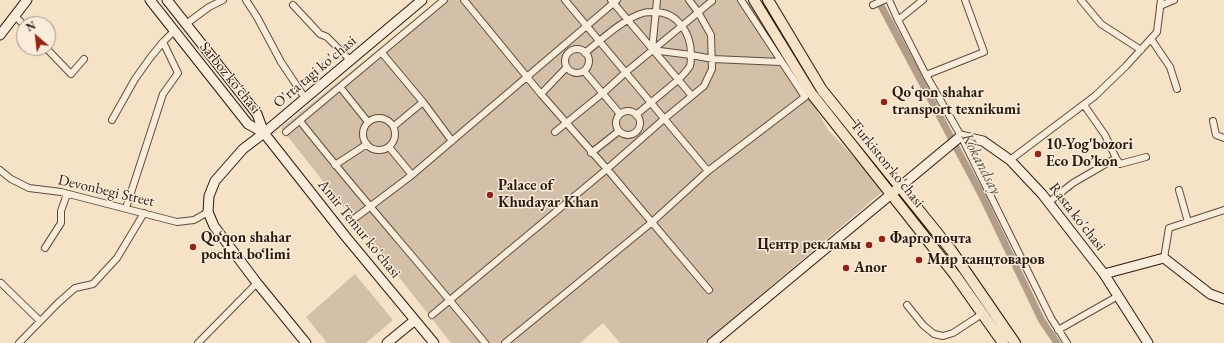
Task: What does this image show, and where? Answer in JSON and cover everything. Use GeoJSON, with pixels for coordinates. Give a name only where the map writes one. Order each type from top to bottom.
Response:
{"type":"FeatureCollection","features":[{"type":"Feature","properties":{"kind":"main road"},"geometry":{"type":"LineString","coordinates":[[0,34],[27,0]]}},
{"type":"Feature","properties":{"kind":"main road","name":"Sarboz ko'chasi"},"geometry":{"type":"LineString","coordinates":[[150,0],[248,124],[264,133]]}},
{"type":"Feature","properties":{"kind":"main road","name":"Sarboz ko'chasi"},"geometry":{"type":"LineString","coordinates":[[167,0],[257,114],[264,133]]}},
{"type":"Feature","properties":{"kind":"main road","name":"O'rta tagi ko'chasi"},"geometry":{"type":"LineString","coordinates":[[208,212],[209,196],[215,181],[243,148],[264,133],[422,0]]}},
{"type":"Feature","properties":{"kind":"main road","name":"Turkiston ko'chasi"},"geometry":{"type":"LineString","coordinates":[[754,0],[811,93],[951,250],[1015,343]]}},
{"type":"Feature","properties":{"kind":"main road","name":"Turkiston ko'chasi"},"geometry":{"type":"LineString","coordinates":[[768,0],[822,90],[896,190],[1002,343]]}},
{"type":"Feature","properties":{"kind":"main road","name":"Amir Temur ko'chasi"},"geometry":{"type":"LineString","coordinates":[[264,133],[346,237],[434,343]]}},
{"type":"Feature","properties":{"kind":"main road"},"geometry":{"type":"LineString","coordinates":[[712,343],[947,146],[961,136]]}},
{"type":"Feature","properties":{"kind":"main road","name":"Rasta ko'chasi"},"geometry":{"type":"LineString","coordinates":[[961,136],[983,141],[1010,160],[1042,194],[1104,274],[1148,343]]}},
{"type":"Feature","properties":{"kind":"main road"},"geometry":{"type":"LineString","coordinates":[[208,212],[214,226],[258,284],[306,343]]}},
{"type":"Feature","properties":{"kind":"main road"},"geometry":{"type":"LineString","coordinates":[[1104,274],[1164,258],[1210,294],[1224,299]]}},
{"type":"Feature","properties":{"kind":"main road"},"geometry":{"type":"LineString","coordinates":[[387,343],[415,320]]}},
{"type":"Feature","properties":{"kind":"street"},"geometry":{"type":"LineString","coordinates":[[186,24],[209,7],[223,0]]}},
{"type":"Feature","properties":{"kind":"street"},"geometry":{"type":"LineString","coordinates":[[246,0],[305,98]]}},
{"type":"Feature","properties":{"kind":"street"},"geometry":{"type":"LineString","coordinates":[[286,132],[444,0]]}},
{"type":"Feature","properties":{"kind":"street"},"geometry":{"type":"LineString","coordinates":[[464,0],[526,77],[709,290]]}},
{"type":"Feature","properties":{"kind":"street"},"geometry":{"type":"LineString","coordinates":[[565,0],[708,171]]}},
{"type":"Feature","properties":{"kind":"street"},"geometry":{"type":"LineString","coordinates":[[652,50],[656,0]]}},
{"type":"Feature","properties":{"kind":"street"},"geometry":{"type":"LineString","coordinates":[[432,314],[607,170],[664,119],[704,86],[712,69],[713,59],[711,36],[698,12],[689,0]]}},
{"type":"Feature","properties":{"kind":"street"},"geometry":{"type":"LineString","coordinates":[[505,343],[651,223],[708,171],[805,97],[741,0]]}},
{"type":"Feature","properties":{"kind":"street"},"geometry":{"type":"LineString","coordinates":[[873,6],[884,0]]}},
{"type":"Feature","properties":{"kind":"street"},"geometry":{"type":"LineString","coordinates":[[889,0],[926,75],[961,136],[1051,318],[1067,343]]}},
{"type":"Feature","properties":{"kind":"street"},"geometry":{"type":"LineString","coordinates":[[898,20],[924,0]]}},
{"type":"Feature","properties":{"kind":"street"},"geometry":{"type":"LineString","coordinates":[[926,75],[984,52],[965,0]]}},
{"type":"Feature","properties":{"kind":"street"},"geometry":{"type":"LineString","coordinates":[[1081,0],[1100,24],[1141,50]]}},
{"type":"Feature","properties":{"kind":"street"},"geometry":{"type":"LineString","coordinates":[[1010,160],[1084,105],[1100,91],[1158,32],[1161,3],[1174,0]]}},
{"type":"Feature","properties":{"kind":"street"},"geometry":{"type":"LineString","coordinates":[[356,218],[412,175],[586,26],[613,1],[627,20],[692,96]]}},
{"type":"Feature","properties":{"kind":"street"},"geometry":{"type":"LineString","coordinates":[[555,132],[712,1]]}},
{"type":"Feature","properties":{"kind":"street"},"geometry":{"type":"LineString","coordinates":[[293,5],[320,34],[327,37],[350,60]]}},
{"type":"Feature","properties":{"kind":"street"},"geometry":{"type":"LineString","coordinates":[[585,53],[627,20],[643,13],[660,12],[669,15],[682,26],[688,35],[691,47],[690,66],[678,80],[636,115]]}},
{"type":"Feature","properties":{"kind":"street"},"geometry":{"type":"LineString","coordinates":[[112,120],[135,78],[163,42],[174,31]]}},
{"type":"Feature","properties":{"kind":"street"},"geometry":{"type":"LineString","coordinates":[[1151,39],[1170,67],[1177,89]]}},
{"type":"Feature","properties":{"kind":"street"},"geometry":{"type":"LineString","coordinates":[[126,208],[163,94],[178,73],[163,42]]}},
{"type":"Feature","properties":{"kind":"street"},"geometry":{"type":"LineString","coordinates":[[579,50],[585,53],[589,60],[587,68],[584,71],[577,74],[566,68],[565,60],[569,53],[579,50]]}},
{"type":"Feature","properties":{"kind":"street"},"geometry":{"type":"LineString","coordinates":[[652,50],[691,54],[713,59],[781,62]]}},
{"type":"Feature","properties":{"kind":"street"},"geometry":{"type":"LineString","coordinates":[[382,53],[424,102],[452,141]]}},
{"type":"Feature","properties":{"kind":"street"},"geometry":{"type":"LineString","coordinates":[[54,56],[71,74],[84,59]]}},
{"type":"Feature","properties":{"kind":"street"},"geometry":{"type":"LineString","coordinates":[[541,94],[566,68]]}},
{"type":"Feature","properties":{"kind":"street"},"geometry":{"type":"LineString","coordinates":[[584,71],[620,114]]}},
{"type":"Feature","properties":{"kind":"street"},"geometry":{"type":"LineString","coordinates":[[340,87],[368,122]]}},
{"type":"Feature","properties":{"kind":"street"},"geometry":{"type":"LineString","coordinates":[[394,126],[424,102]]}},
{"type":"Feature","properties":{"kind":"street"},"geometry":{"type":"LineString","coordinates":[[1084,105],[1105,135],[1120,164],[1146,157]]}},
{"type":"Feature","properties":{"kind":"street"},"geometry":{"type":"LineString","coordinates":[[627,111],[636,115],[640,122],[639,129],[636,133],[624,135],[619,131],[616,126],[616,122],[620,114],[627,111]]}},
{"type":"Feature","properties":{"kind":"street"},"geometry":{"type":"LineString","coordinates":[[375,118],[386,119],[394,126],[396,136],[394,142],[389,147],[376,150],[371,148],[364,140],[364,129],[368,122],[375,118]]}},
{"type":"Feature","properties":{"kind":"street"},"geometry":{"type":"LineString","coordinates":[[300,121],[334,165],[485,343]]}},
{"type":"Feature","properties":{"kind":"street"},"geometry":{"type":"LineString","coordinates":[[1213,121],[1216,135],[1224,138]]}},
{"type":"Feature","properties":{"kind":"street"},"geometry":{"type":"LineString","coordinates":[[591,153],[619,131]]}},
{"type":"Feature","properties":{"kind":"street"},"geometry":{"type":"LineString","coordinates":[[334,165],[367,144]]}},
{"type":"Feature","properties":{"kind":"street"},"geometry":{"type":"LineString","coordinates":[[389,147],[412,175]]}},
{"type":"Feature","properties":{"kind":"street"},"geometry":{"type":"LineString","coordinates":[[1049,202],[1072,183],[1116,158]]}},
{"type":"Feature","properties":{"kind":"street","name":"Devonbegi Street"},"geometry":{"type":"LineString","coordinates":[[0,170],[29,188],[67,194],[177,222],[194,220],[208,212]]}},
{"type":"Feature","properties":{"kind":"street"},"geometry":{"type":"LineString","coordinates":[[1179,190],[1188,222]]}},
{"type":"Feature","properties":{"kind":"street"},"geometry":{"type":"LineString","coordinates":[[44,248],[61,223],[61,211],[67,194]]}},
{"type":"Feature","properties":{"kind":"street"},"geometry":{"type":"LineString","coordinates":[[1164,258],[1169,228],[1224,210]]}},
{"type":"Feature","properties":{"kind":"street"},"geometry":{"type":"LineString","coordinates":[[19,343],[58,303],[75,288],[93,284],[117,258],[144,213]]}},
{"type":"Feature","properties":{"kind":"street"},"geometry":{"type":"LineString","coordinates":[[1,283],[40,321]]}},
{"type":"Feature","properties":{"kind":"street"},"geometry":{"type":"LineString","coordinates":[[198,343],[258,284]]}},
{"type":"Feature","properties":{"kind":"street"},"geometry":{"type":"LineString","coordinates":[[1058,330],[1118,296]]}},
{"type":"Feature","properties":{"kind":"street"},"geometry":{"type":"LineString","coordinates":[[907,305],[923,325],[934,334],[943,336],[953,333],[982,314]]}},
{"type":"Feature","properties":{"kind":"shaded area"},"geometry":{"type":"Polygon","coordinates":[[[440,0],[746,0],[755,11],[828,130],[875,179],[880,187],[881,193],[704,343],[620,343],[603,323],[580,343],[451,343],[281,128],[440,0]]]}},
{"type":"Feature","properties":{"kind":"shaded area"},"geometry":{"type":"Polygon","coordinates":[[[355,274],[393,320],[366,343],[327,343],[306,317],[355,274]]]}},
{"type":"Feature","properties":{"kind":"waterway","name":"Kokandsay"},"geometry":{"type":"LineString","coordinates":[[878,0],[981,194],[1042,321],[1057,343]]}},
{"type":"Feature","properties":{"kind":"place","name":"Qoʻqon shahar transport texnikumi"},"geometry":{"type":"Point","coordinates":[884,102]}},
{"type":"Feature","properties":{"kind":"place","name":"10-Yog'bozori Eco Do’kon"},"geometry":{"type":"Point","coordinates":[1038,154]}},
{"type":"Feature","properties":{"kind":"place","name":"Palace of Khudayar Khan"},"geometry":{"type":"Point","coordinates":[490,195]}},
{"type":"Feature","properties":{"kind":"place","name":"Фарго почта"},"geometry":{"type":"Point","coordinates":[882,239]}},
{"type":"Feature","properties":{"kind":"place","name":"Центр рекламы"},"geometry":{"type":"Point","coordinates":[869,245]}},
{"type":"Feature","properties":{"kind":"place","name":"Qo‘qon shahar pochta bo‘limi"},"geometry":{"type":"Point","coordinates":[193,247]}},
{"type":"Feature","properties":{"kind":"place","name":"Мир канцтоваров"},"geometry":{"type":"Point","coordinates":[919,260]}},
{"type":"Feature","properties":{"kind":"place","name":"Anor"},"geometry":{"type":"Point","coordinates":[846,268]}}]}
